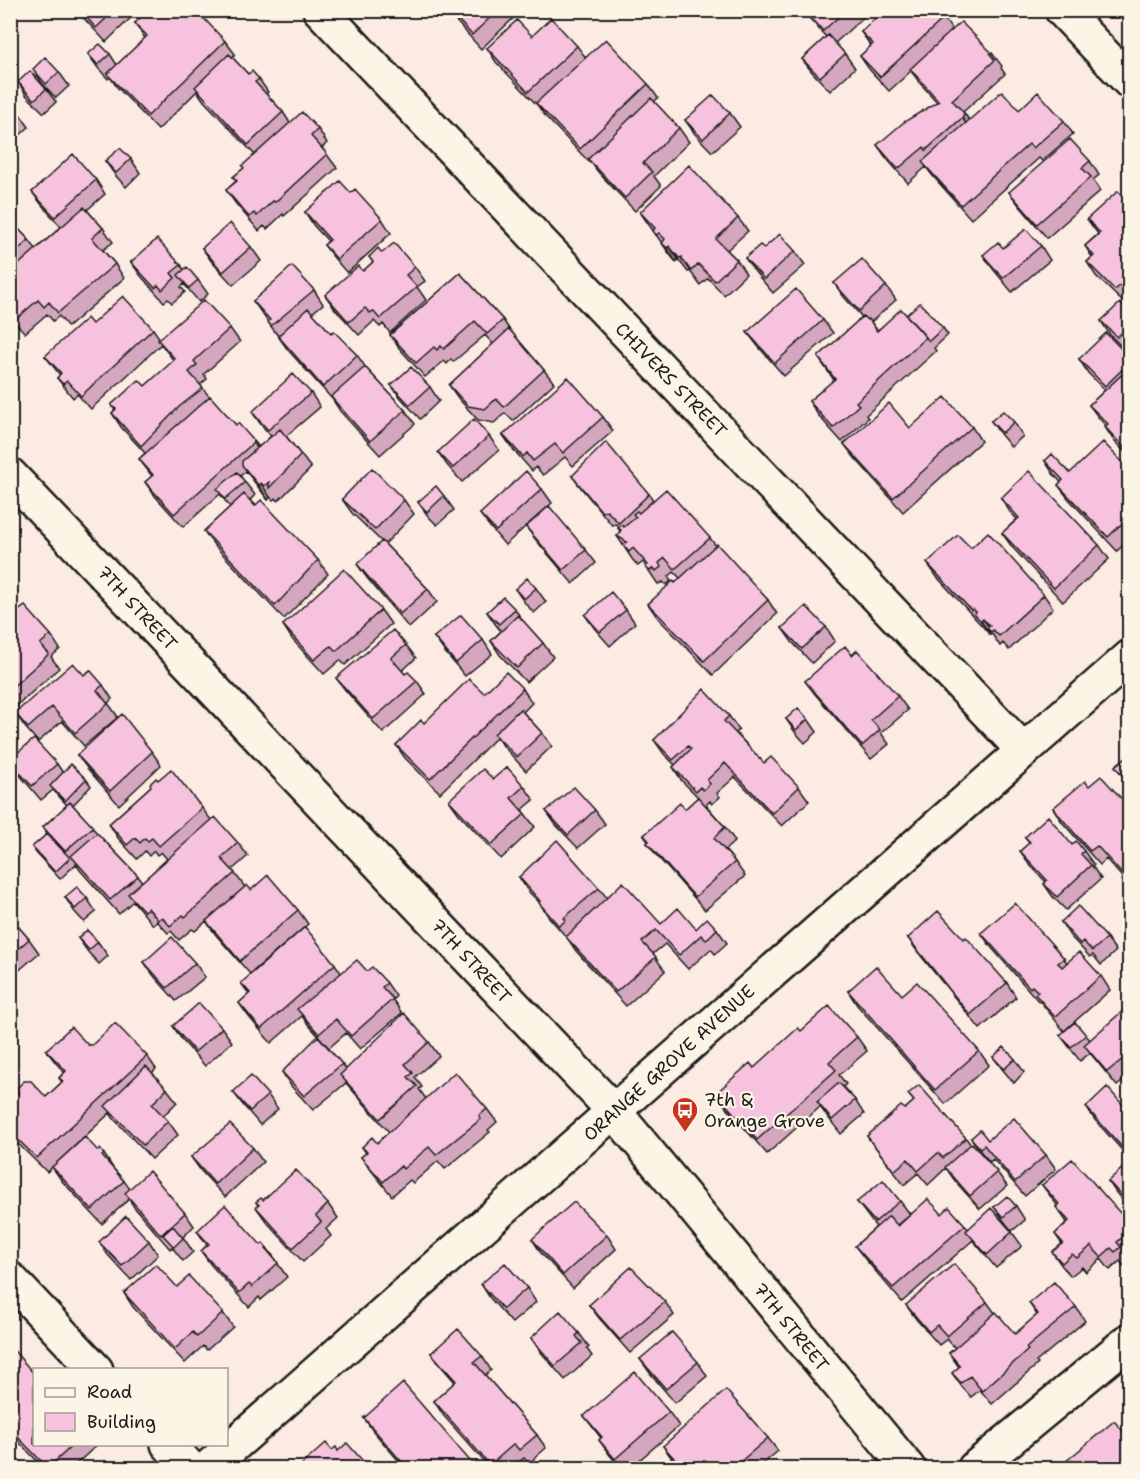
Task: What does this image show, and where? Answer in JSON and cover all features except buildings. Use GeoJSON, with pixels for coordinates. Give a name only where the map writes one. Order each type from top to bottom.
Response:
{"type":"FeatureCollection","features":[{"type":"Feature","properties":{"kind":"street","name":"CHIVERS STREET"},"geometry":{"type":"LineString","coordinates":[[320,10],[1023,750]]}},
{"type":"Feature","properties":{"kind":"street"},"geometry":{"type":"LineString","coordinates":[[1062,10],[1130,82]]}},
{"type":"Feature","properties":{"kind":"street","name":"7TH STREET"},"geometry":{"type":"LineString","coordinates":[[10,475],[614,1111],[908,1468]]}},
{"type":"Feature","properties":{"kind":"street","name":"ORANGE GROVE AVENUE"},"geometry":{"type":"LineString","coordinates":[[208,1468],[1130,657]]}},
{"type":"Feature","properties":{"kind":"street"},"geometry":{"type":"LineString","coordinates":[[10,1279],[94,1368]]}},
{"type":"Feature","properties":{"kind":"street"},"geometry":{"type":"LineString","coordinates":[[975,1468],[1130,1340]]}},
{"type":"Feature","properties":{"kind":"street"},"geometry":{"type":"LineString","coordinates":[[170,1446],[190,1468]]}},
{"type":"Feature","properties":{"kind":"place","name":"7th & Orange Grove"},"geometry":{"type":"Point","coordinates":[685,1133]}}]}
